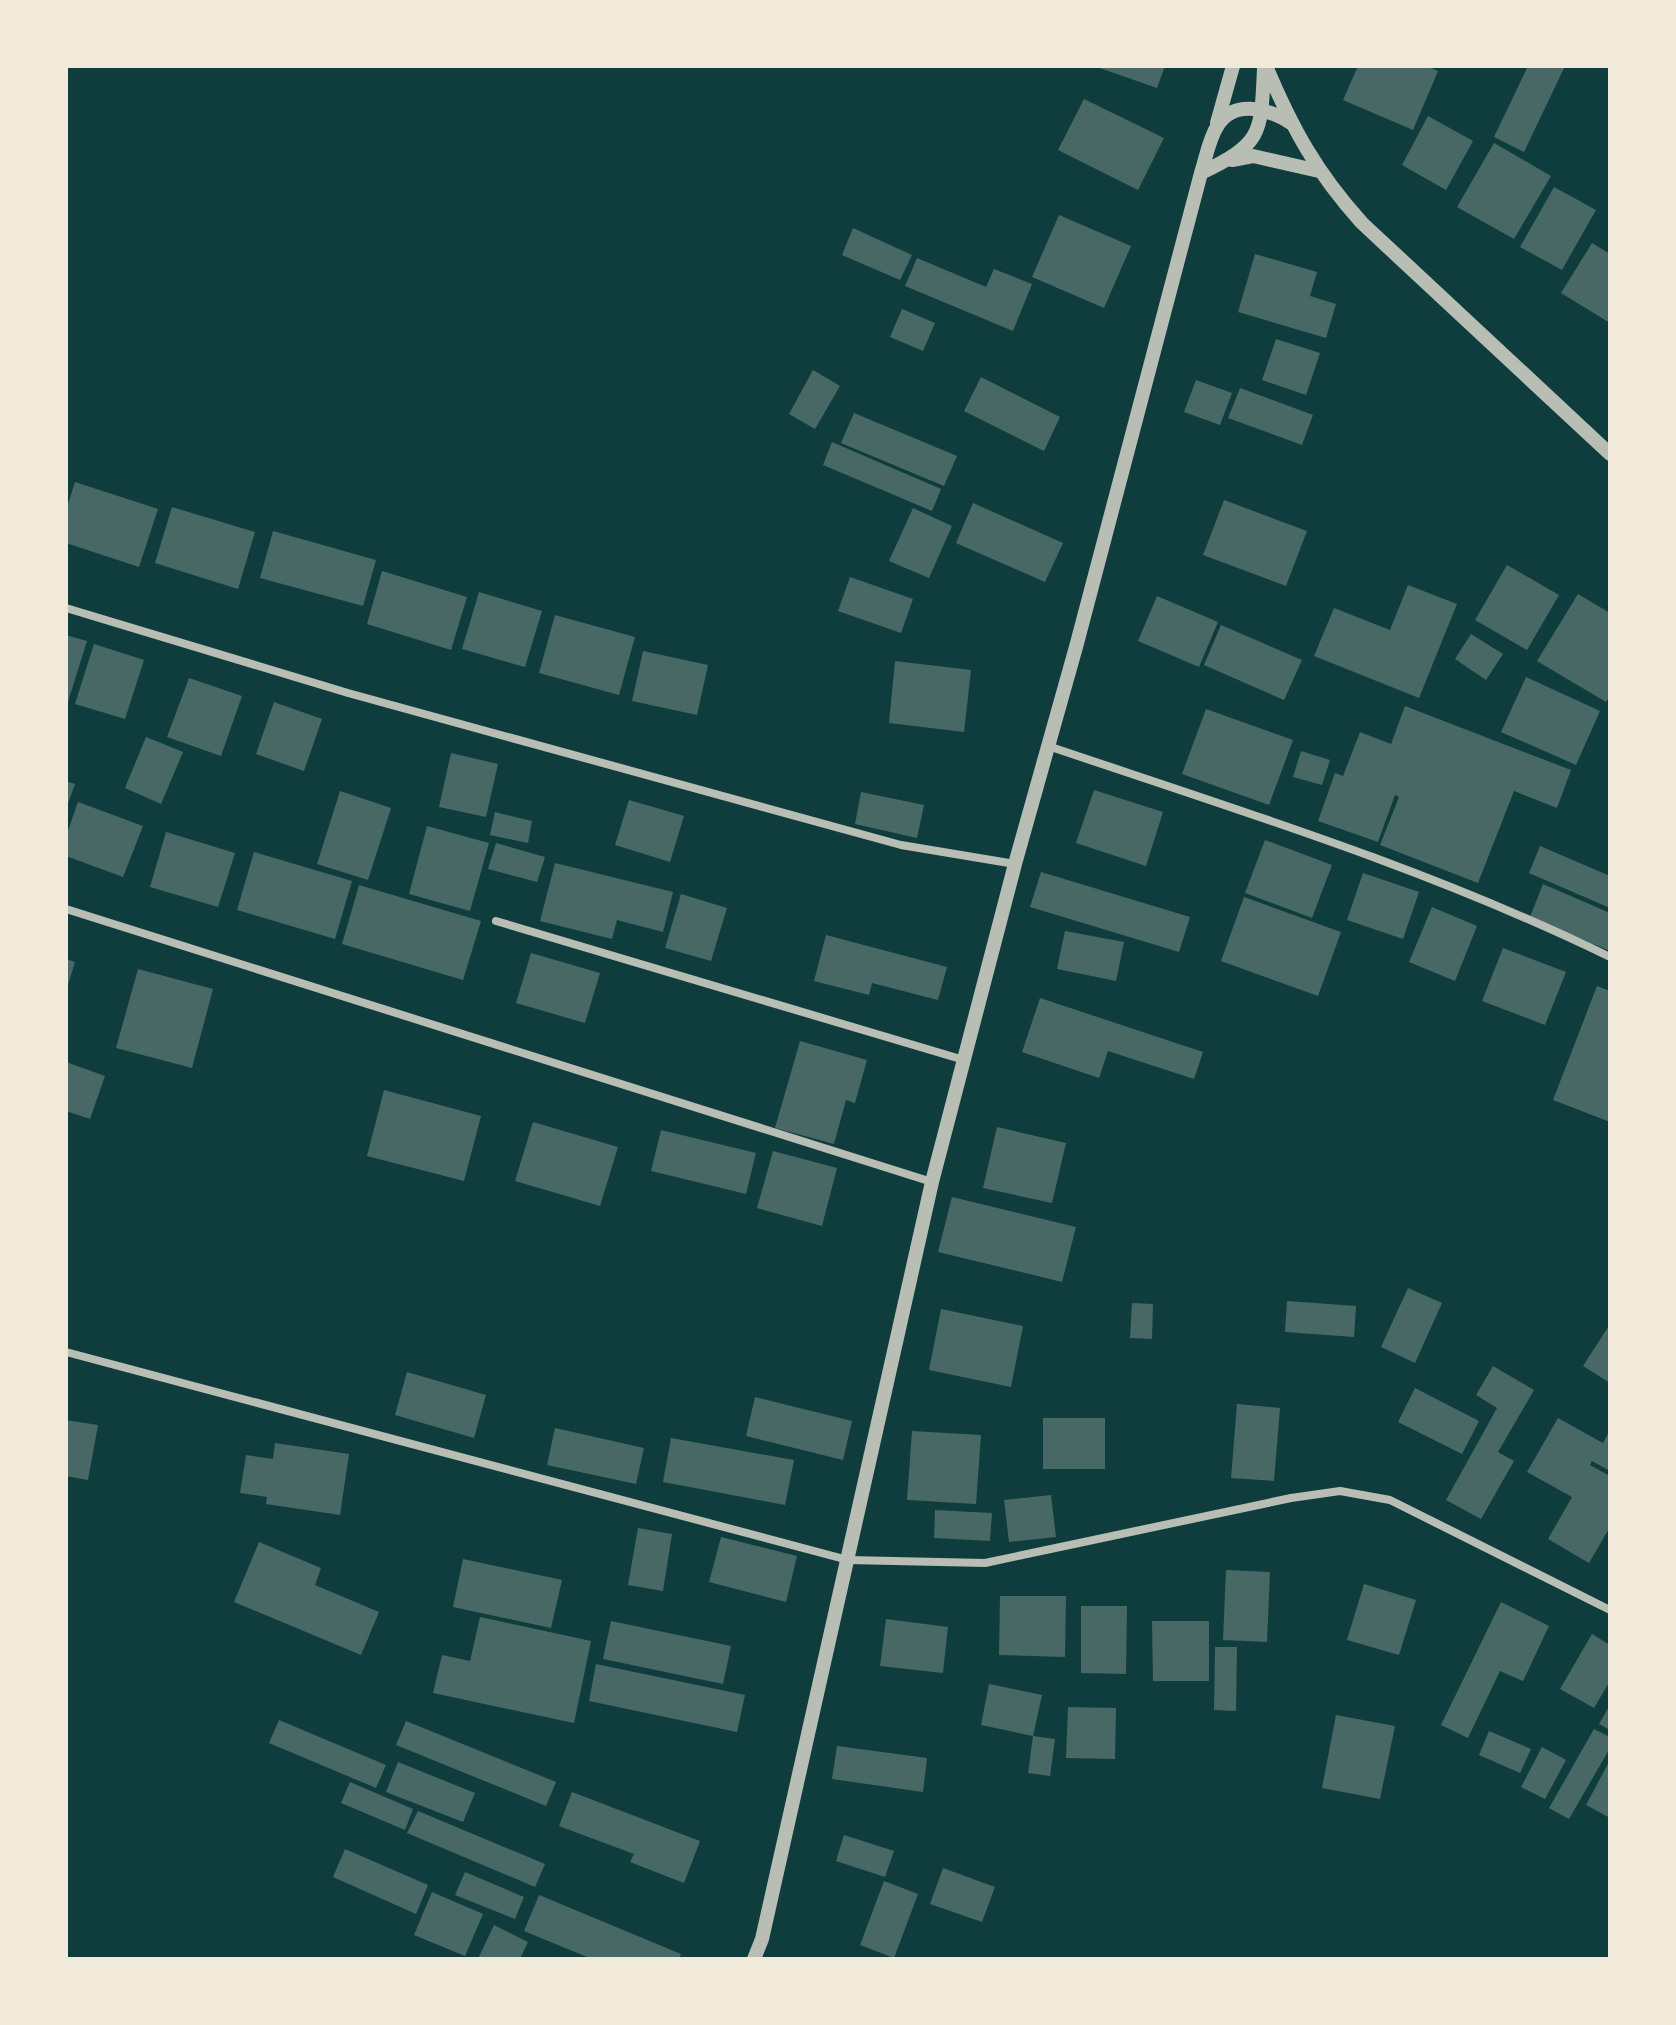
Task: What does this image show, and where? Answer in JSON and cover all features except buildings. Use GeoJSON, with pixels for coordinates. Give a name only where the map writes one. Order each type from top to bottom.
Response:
{"type":"FeatureCollection","features":[{"type":"Feature","properties":{"kind":"street"},"geometry":{"type":"LineString","coordinates":[[754,1959],[762,1939],[932,1182],[1201,173],[1233,66]]}},
{"type":"Feature","properties":{"kind":"street"},"geometry":{"type":"LineString","coordinates":[[1201,173],[1247,146],[1257,130],[1265,66]]}},
{"type":"Feature","properties":{"kind":"street"},"geometry":{"type":"LineString","coordinates":[[1265,66],[1291,123],[1332,190],[1362,223],[1608,448]]}},
{"type":"Feature","properties":{"kind":"street"},"geometry":{"type":"LineString","coordinates":[[1216,128],[1231,113],[1245,108],[1277,113],[1291,123]]}},
{"type":"Feature","properties":{"kind":"street"},"geometry":{"type":"LineString","coordinates":[[1227,160],[1253,156],[1319,171]]}},
{"type":"Feature","properties":{"kind":"street"},"geometry":{"type":"LineString","coordinates":[[66,608],[348,693],[901,845],[1015,864]]}},
{"type":"Feature","properties":{"kind":"street"},"geometry":{"type":"LineString","coordinates":[[1048,746],[1417,873],[1610,957]]}},
{"type":"Feature","properties":{"kind":"street"},"geometry":{"type":"LineString","coordinates":[[66,909],[932,1182]]}},
{"type":"Feature","properties":{"kind":"street"},"geometry":{"type":"LineString","coordinates":[[496,921],[964,1060]]}},
{"type":"Feature","properties":{"kind":"street"},"geometry":{"type":"LineString","coordinates":[[66,1352],[848,1560],[985,1563],[1291,1498],[1340,1491],[1390,1500],[1610,1610]]}}]}
